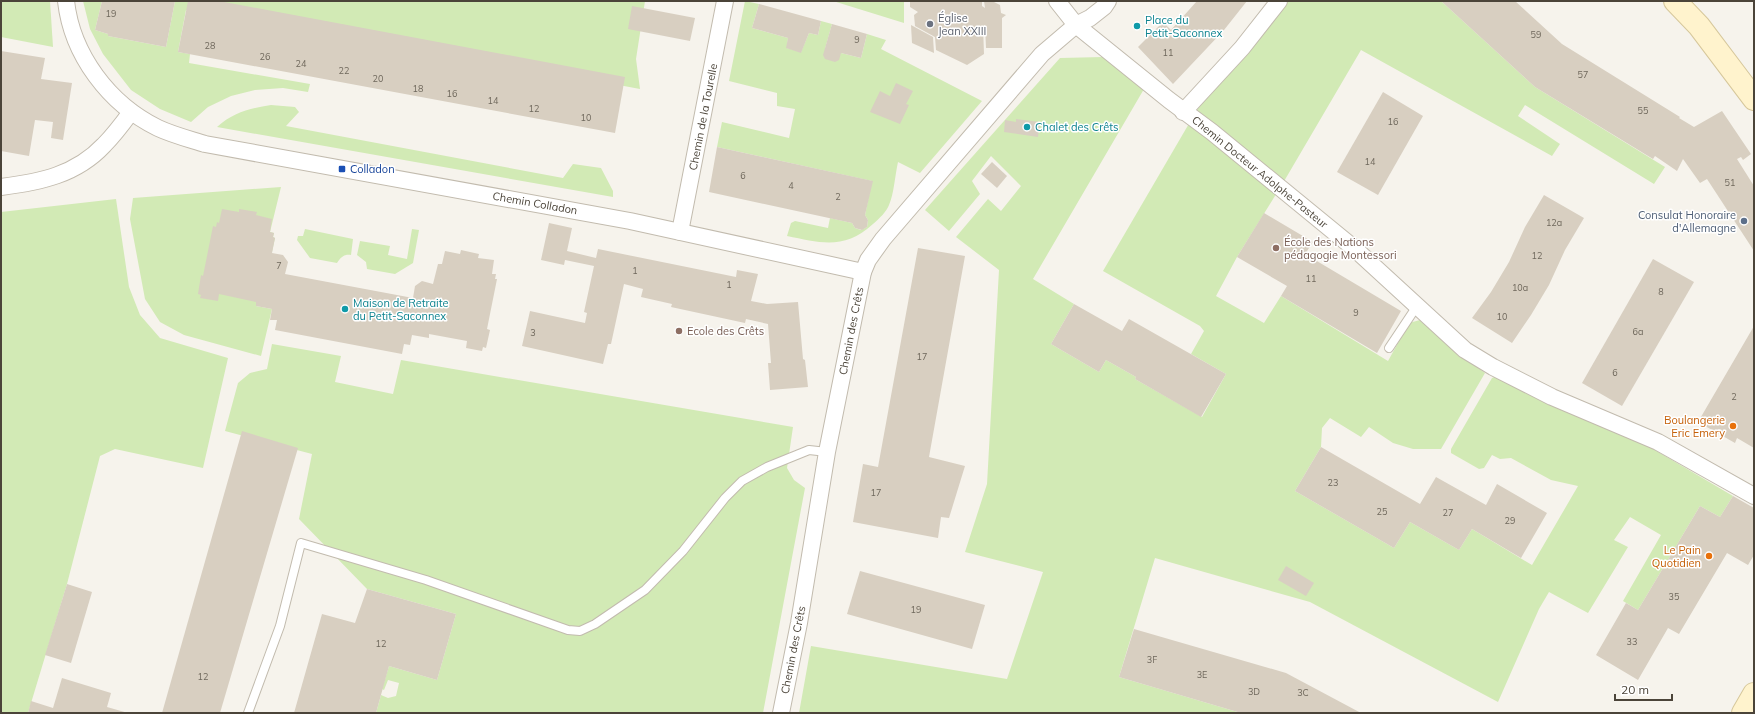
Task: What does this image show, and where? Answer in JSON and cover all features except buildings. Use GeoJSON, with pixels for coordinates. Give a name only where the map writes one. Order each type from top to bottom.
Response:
{"type":"FeatureCollection","features":[{"type":"Feature","properties":{"kind":"street","name":"Chemin Colladon"},"geometry":{"type":"LineString","coordinates":[[66,1],[71,28],[82,54],[107,90],[131,112],[157,127],[176,135],[205,144],[602,216],[863,272]]}},
{"type":"Feature","properties":{"kind":"street","name":"Chemin de la Tourelle"},"geometry":{"type":"LineString","coordinates":[[680,232],[725,1]]}},
{"type":"Feature","properties":{"kind":"street","name":"Chemin Docteur Adolphe-Pasteur"},"geometry":{"type":"LineString","coordinates":[[1057,1],[1076,25],[1183,112],[1212,132],[1343,239],[1465,350],[1493,367],[1552,397],[1658,442],[1754,496]]}},
{"type":"Feature","properties":{"kind":"street"},"geometry":{"type":"LineString","coordinates":[[1076,25],[1090,18],[1104,7],[1108,1]]}},
{"type":"Feature","properties":{"kind":"street"},"geometry":{"type":"LineString","coordinates":[[1183,112],[1242,48],[1279,1]]}},
{"type":"Feature","properties":{"kind":"street"},"geometry":{"type":"LineString","coordinates":[[1675,1],[1699,26],[1754,99]]}},
{"type":"Feature","properties":{"kind":"street"},"geometry":{"type":"LineString","coordinates":[[1686,1],[1699,26]]}},
{"type":"Feature","properties":{"kind":"street","name":"Chemin des Crêts"},"geometry":{"type":"LineString","coordinates":[[781,713],[799,623],[827,452],[863,272],[868,260],[883,239],[1042,54],[1076,25]]}},
{"type":"Feature","properties":{"kind":"street"},"geometry":{"type":"LineString","coordinates":[[1,187],[50,179],[69,171],[89,159],[104,146],[131,112]]}},
{"type":"Feature","properties":{"kind":"street"},"geometry":{"type":"LineString","coordinates":[[1743,713],[1754,694]]}},
{"type":"Feature","properties":{"kind":"lane"},"geometry":{"type":"LineString","coordinates":[[1389,348],[1417,306]]}},
{"type":"Feature","properties":{"kind":"lane"},"geometry":{"type":"LineString","coordinates":[[248,713],[280,626],[301,543],[426,580],[568,630],[580,631],[600,621],[645,590],[683,552],[725,498],[742,481],[767,467],[809,450],[827,452]]}},
{"type":"Feature","properties":{"kind":"green space"},"geometry":{"type":"Polygon","coordinates":[[[1,1],[50,1],[53,47],[1,37],[1,1]]]}},
{"type":"Feature","properties":{"kind":"green space"},"geometry":{"type":"Polygon","coordinates":[[[83,1],[102,1],[95,30],[108,34],[108,36],[166,47],[175,1],[645,1],[636,59],[640,89],[422,48],[186,10],[178,52],[190,54],[189,63],[310,84],[308,92],[283,88],[255,90],[231,96],[208,107],[191,122],[160,109],[131,90],[103,54],[90,29],[83,1]]]}},
{"type":"Feature","properties":{"kind":"green space"},"geometry":{"type":"Polygon","coordinates":[[[745,1],[759,4],[752,28],[788,38],[787,48],[801,52],[809,33],[818,35],[821,21],[832,24],[825,49],[861,58],[867,34],[886,40],[881,49],[982,101],[920,173],[898,162],[891,201],[888,207],[873,224],[853,238],[842,241],[822,242],[787,236],[791,223],[795,221],[828,228],[830,218],[852,223],[855,228],[861,230],[867,227],[868,220],[865,215],[872,181],[717,147],[722,122],[789,138],[795,109],[777,106],[777,93],[729,81],[745,1]]]}},
{"type":"Feature","properties":{"kind":"green space"},"geometry":{"type":"Polygon","coordinates":[[[833,1],[904,1],[904,23],[833,1]]]}},
{"type":"Feature","properties":{"kind":"green space"},"geometry":{"type":"Polygon","coordinates":[[[1287,1],[1441,1],[1535,87],[1665,167],[1654,184],[1525,105],[1518,116],[1560,144],[1552,156],[1361,50],[1283,183],[1237,257],[1216,296],[1264,323],[1281,296],[1388,361],[1409,323],[1420,320],[1485,373],[1441,449],[1413,449],[1393,443],[1369,427],[1361,437],[1330,418],[1322,428],[1321,447],[1295,491],[1394,548],[1410,522],[1459,550],[1472,529],[1532,565],[1578,486],[1551,480],[1511,458],[1500,459],[1492,455],[1484,468],[1479,469],[1451,453],[1451,449],[1492,378],[1497,376],[1612,431],[1648,446],[1733,496],[1720,517],[1700,506],[1638,610],[1623,601],[1661,535],[1630,517],[1614,540],[1628,547],[1588,613],[1549,592],[1539,609],[1498,702],[1310,602],[1155,558],[1119,677],[1241,713],[799,713],[811,646],[1007,679],[1043,572],[965,552],[987,484],[999,270],[956,237],[988,199],[1001,211],[1021,186],[991,156],[972,181],[980,194],[949,231],[925,210],[1060,58],[1103,57],[1144,89],[1033,279],[1074,304],[1051,344],[1099,372],[1106,360],[1136,377],[1135,379],[1202,417],[1226,374],[1191,354],[1204,331],[1200,326],[1103,271],[1201,103],[1250,51],[1287,1]]]}},
{"type":"Feature","properties":{"kind":"green space"},"geometry":{"type":"Polygon","coordinates":[[[271,105],[295,107],[299,112],[286,126],[563,178],[573,164],[601,168],[613,191],[613,197],[217,127],[236,114],[271,105]]]}},
{"type":"Feature","properties":{"kind":"green space"},"geometry":{"type":"Polygon","coordinates":[[[281,187],[270,232],[274,233],[273,237],[275,238],[261,302],[256,302],[256,306],[272,309],[261,356],[184,335],[160,322],[145,299],[130,219],[133,198],[281,187]]]}},
{"type":"Feature","properties":{"kind":"green space"},"geometry":{"type":"Polygon","coordinates":[[[116,199],[129,287],[140,315],[160,338],[228,358],[203,468],[115,449],[100,456],[67,584],[28,713],[1,713],[1,212],[116,199]]]}},
{"type":"Feature","properties":{"kind":"green space"},"geometry":{"type":"Polygon","coordinates":[[[305,229],[353,239],[351,255],[343,256],[337,263],[310,258],[297,240],[298,236],[303,236],[305,229]]]}},
{"type":"Feature","properties":{"kind":"green space"},"geometry":{"type":"Polygon","coordinates":[[[412,229],[419,230],[413,263],[395,274],[367,269],[366,262],[357,255],[360,241],[390,246],[388,255],[407,259],[412,229]]]}},
{"type":"Feature","properties":{"kind":"green space"},"geometry":{"type":"Polygon","coordinates":[[[272,344],[341,356],[335,382],[393,394],[401,360],[793,427],[787,468],[794,480],[805,488],[763,713],[376,713],[381,695],[388,698],[396,696],[399,683],[388,680],[384,690],[382,689],[389,666],[437,680],[456,614],[367,589],[299,519],[312,454],[225,431],[238,383],[250,373],[267,369],[272,344]]]}},
{"type":"Feature","properties":{"kind":"place","name":"Église Jean XXIII"},"geometry":{"type":"Point","coordinates":[930,24]}},
{"type":"Feature","properties":{"kind":"place","name":"Place du Petit-Saconnex"},"geometry":{"type":"Point","coordinates":[1137,26]}},
{"type":"Feature","properties":{"kind":"place","name":"Chalet des Crêts"},"geometry":{"type":"Point","coordinates":[1027,127]}},
{"type":"Feature","properties":{"kind":"place","name":"Colladon"},"geometry":{"type":"Point","coordinates":[342,169]}},
{"type":"Feature","properties":{"kind":"place","name":"Consulat Honoraire d'Allemagne"},"geometry":{"type":"Point","coordinates":[1744,221]}},
{"type":"Feature","properties":{"kind":"place","name":"École des Nations pédagogie Montessori"},"geometry":{"type":"Point","coordinates":[1276,248]}},
{"type":"Feature","properties":{"kind":"place","name":"Maison de Retraite du Petit-Saconnex"},"geometry":{"type":"Point","coordinates":[345,309]}},
{"type":"Feature","properties":{"kind":"place","name":"Ecole des Crêts"},"geometry":{"type":"Point","coordinates":[679,331]}},
{"type":"Feature","properties":{"kind":"place","name":"Boulangerie Eric Emery"},"geometry":{"type":"Point","coordinates":[1733,426]}},
{"type":"Feature","properties":{"kind":"place","name":"Le Pain Quotidien"},"geometry":{"type":"Point","coordinates":[1709,556]}}]}
